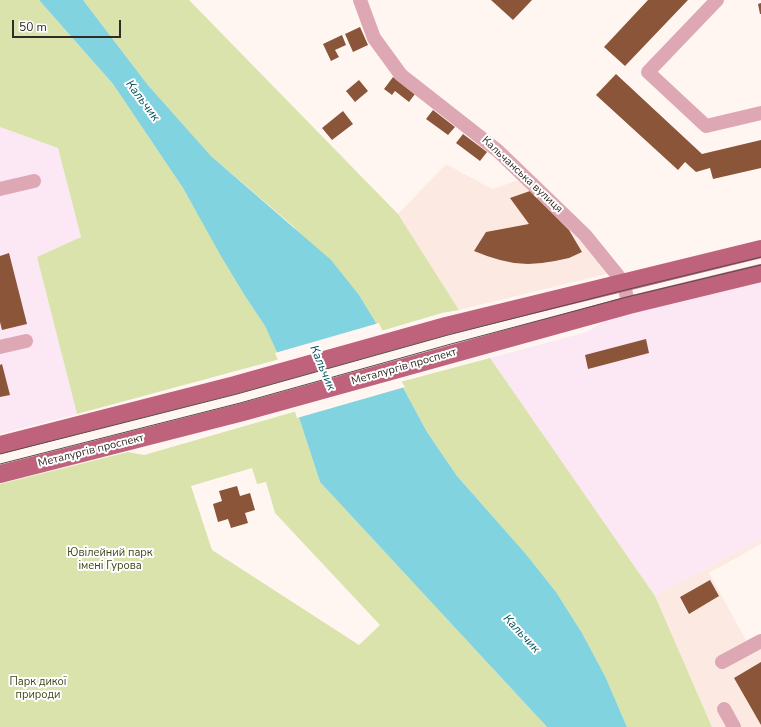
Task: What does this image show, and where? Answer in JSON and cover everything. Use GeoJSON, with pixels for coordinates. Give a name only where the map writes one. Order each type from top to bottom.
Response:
{"type":"FeatureCollection","features":[{"type":"Feature","properties":{"kind":"main road"},"geometry":{"type":"LineString","coordinates":[[0,445],[235,385],[446,326],[761,249]]}},
{"type":"Feature","properties":{"kind":"main road","name":"Металургів проспект"},"geometry":{"type":"LineString","coordinates":[[0,474],[242,412],[629,305],[761,273]]}},
{"type":"Feature","properties":{"kind":"street","name":"Кальчанська вулиця"},"geometry":{"type":"LineString","coordinates":[[360,0],[374,38],[401,75],[498,151],[586,235],[623,282],[629,305]]}},
{"type":"Feature","properties":{"kind":"street"},"geometry":{"type":"LineString","coordinates":[[717,0],[648,72],[706,126],[761,113]]}},
{"type":"Feature","properties":{"kind":"street"},"geometry":{"type":"LineString","coordinates":[[0,190],[34,181]]}},
{"type":"Feature","properties":{"kind":"street"},"geometry":{"type":"LineString","coordinates":[[0,347],[26,340]]}},
{"type":"Feature","properties":{"kind":"street"},"geometry":{"type":"LineString","coordinates":[[722,662],[761,641]]}},
{"type":"Feature","properties":{"kind":"street"},"geometry":{"type":"LineString","coordinates":[[724,709],[734,727]]}},
{"type":"Feature","properties":{"kind":"shaded area"},"geometry":{"type":"Polygon","coordinates":[[[0,127],[58,148],[81,237],[37,257],[77,414],[0,434],[0,127]]]}},
{"type":"Feature","properties":{"kind":"shaded area"},"geometry":{"type":"Polygon","coordinates":[[[446,164],[492,189],[522,179],[611,273],[459,310],[398,214],[446,164]]]}},
{"type":"Feature","properties":{"kind":"shaded area"},"geometry":{"type":"Polygon","coordinates":[[[761,282],[761,538],[655,596],[490,358],[587,332],[608,319],[761,282]]]}},
{"type":"Feature","properties":{"kind":"shaded area"},"geometry":{"type":"Polygon","coordinates":[[[761,538],[761,544],[709,573],[747,642],[761,634],[761,727],[712,727],[655,596],[761,538]]]}},
{"type":"Feature","properties":{"kind":"green space"},"geometry":{"type":"Polygon","coordinates":[[[0,0],[39,0],[113,84],[183,188],[245,296],[265,326],[280,359],[77,414],[37,257],[81,237],[58,148],[0,127],[0,0]]]}},
{"type":"Feature","properties":{"kind":"green space"},"geometry":{"type":"Polygon","coordinates":[[[83,0],[189,0],[398,214],[459,310],[442,313],[381,331],[359,295],[293,226],[211,156],[147,84],[83,0]]]}},
{"type":"Feature","properties":{"kind":"green space"},"geometry":{"type":"Polygon","coordinates":[[[490,358],[655,596],[712,727],[627,727],[605,676],[582,633],[556,592],[525,553],[457,476],[427,432],[400,382],[490,358]]]}},
{"type":"Feature","properties":{"kind":"green space","name":"Ювілейний парк імені Гурова"},"geometry":{"type":"Polygon","coordinates":[[[297,411],[320,482],[547,727],[0,727],[0,484],[128,452],[144,455],[297,411]],[[252,468],[191,486],[212,550],[359,645],[380,625],[275,513],[266,482],[257,484],[252,468]]]}},
{"type":"Feature","properties":{"kind":"water","name":"Кальчик"},"geometry":{"type":"Polygon","coordinates":[[[39,0],[83,0],[147,84],[211,156],[331,260],[359,295],[381,331],[400,382],[427,432],[457,476],[525,553],[556,592],[582,633],[605,676],[627,727],[547,727],[320,482],[280,359],[265,326],[221,256],[183,188],[113,84],[39,0]]]}},
{"type":"Feature","properties":{"kind":"pier"},"geometry":{"type":"Polygon","coordinates":[[[379,323],[405,387],[297,418],[275,353],[379,323]]]}},
{"type":"Feature","properties":{"kind":"building"},"geometry":{"type":"Polygon","coordinates":[[[491,0],[532,0],[513,20],[491,0]]]}},
{"type":"Feature","properties":{"kind":"building"},"geometry":{"type":"Polygon","coordinates":[[[648,0],[688,0],[625,66],[604,47],[648,0]]]}},
{"type":"Feature","properties":{"kind":"building"},"geometry":{"type":"Polygon","coordinates":[[[761,3],[761,14],[760,14],[758,4],[761,3]]]}},
{"type":"Feature","properties":{"kind":"building"},"geometry":{"type":"Polygon","coordinates":[[[360,27],[368,45],[353,52],[345,34],[360,27]]]}},
{"type":"Feature","properties":{"kind":"building"},"geometry":{"type":"Polygon","coordinates":[[[342,35],[346,45],[335,50],[339,57],[331,61],[323,44],[342,35]]]}},
{"type":"Feature","properties":{"kind":"building"},"geometry":{"type":"Polygon","coordinates":[[[616,74],[702,154],[761,140],[761,168],[713,179],[710,168],[696,172],[685,162],[678,170],[596,95],[616,74]]]}},
{"type":"Feature","properties":{"kind":"building"},"geometry":{"type":"Polygon","coordinates":[[[393,77],[415,94],[409,102],[395,91],[392,95],[384,89],[393,77]]]}},
{"type":"Feature","properties":{"kind":"building"},"geometry":{"type":"Polygon","coordinates":[[[359,80],[368,91],[355,102],[346,91],[359,80]]]}},
{"type":"Feature","properties":{"kind":"building"},"geometry":{"type":"Polygon","coordinates":[[[433,110],[455,127],[448,135],[426,119],[433,110]]]}},
{"type":"Feature","properties":{"kind":"building"},"geometry":{"type":"Polygon","coordinates":[[[343,111],[353,124],[332,140],[322,128],[343,111]]]}},
{"type":"Feature","properties":{"kind":"building"},"geometry":{"type":"Polygon","coordinates":[[[463,134],[487,152],[480,161],[456,143],[463,134]]]}},
{"type":"Feature","properties":{"kind":"building"},"geometry":{"type":"Polygon","coordinates":[[[530,191],[569,230],[582,252],[569,258],[528,264],[500,260],[474,251],[486,232],[529,224],[510,198],[530,191]]]}},
{"type":"Feature","properties":{"kind":"building"},"geometry":{"type":"Polygon","coordinates":[[[9,253],[27,324],[2,330],[0,322],[0,256],[9,253]]]}},
{"type":"Feature","properties":{"kind":"building"},"geometry":{"type":"Polygon","coordinates":[[[646,339],[649,353],[588,369],[585,355],[646,339]]]}},
{"type":"Feature","properties":{"kind":"building"},"geometry":{"type":"Polygon","coordinates":[[[2,364],[10,395],[0,397],[0,365],[2,364]]]}},
{"type":"Feature","properties":{"kind":"building"},"geometry":{"type":"Polygon","coordinates":[[[237,486],[240,496],[250,493],[255,510],[245,513],[248,523],[231,528],[228,519],[218,522],[213,504],[222,501],[219,491],[237,486]]]}},
{"type":"Feature","properties":{"kind":"building"},"geometry":{"type":"Polygon","coordinates":[[[710,580],[719,596],[689,614],[680,597],[710,580]]]}},
{"type":"Feature","properties":{"kind":"building"},"geometry":{"type":"Polygon","coordinates":[[[761,662],[761,725],[734,678],[761,662]]]}},
{"type":"Feature","properties":{"kind":"tram line"},"geometry":{"type":"LineString","coordinates":[[0,454],[237,394],[448,335],[761,257]]}},
{"type":"Feature","properties":{"kind":"tram line"},"geometry":{"type":"LineString","coordinates":[[0,464],[240,403],[627,297],[761,265]]}},
{"type":"Feature","properties":{"kind":"park label","name":"Парк дикої природи"},"geometry":{"type":"Point","coordinates":[38,688]}}]}
